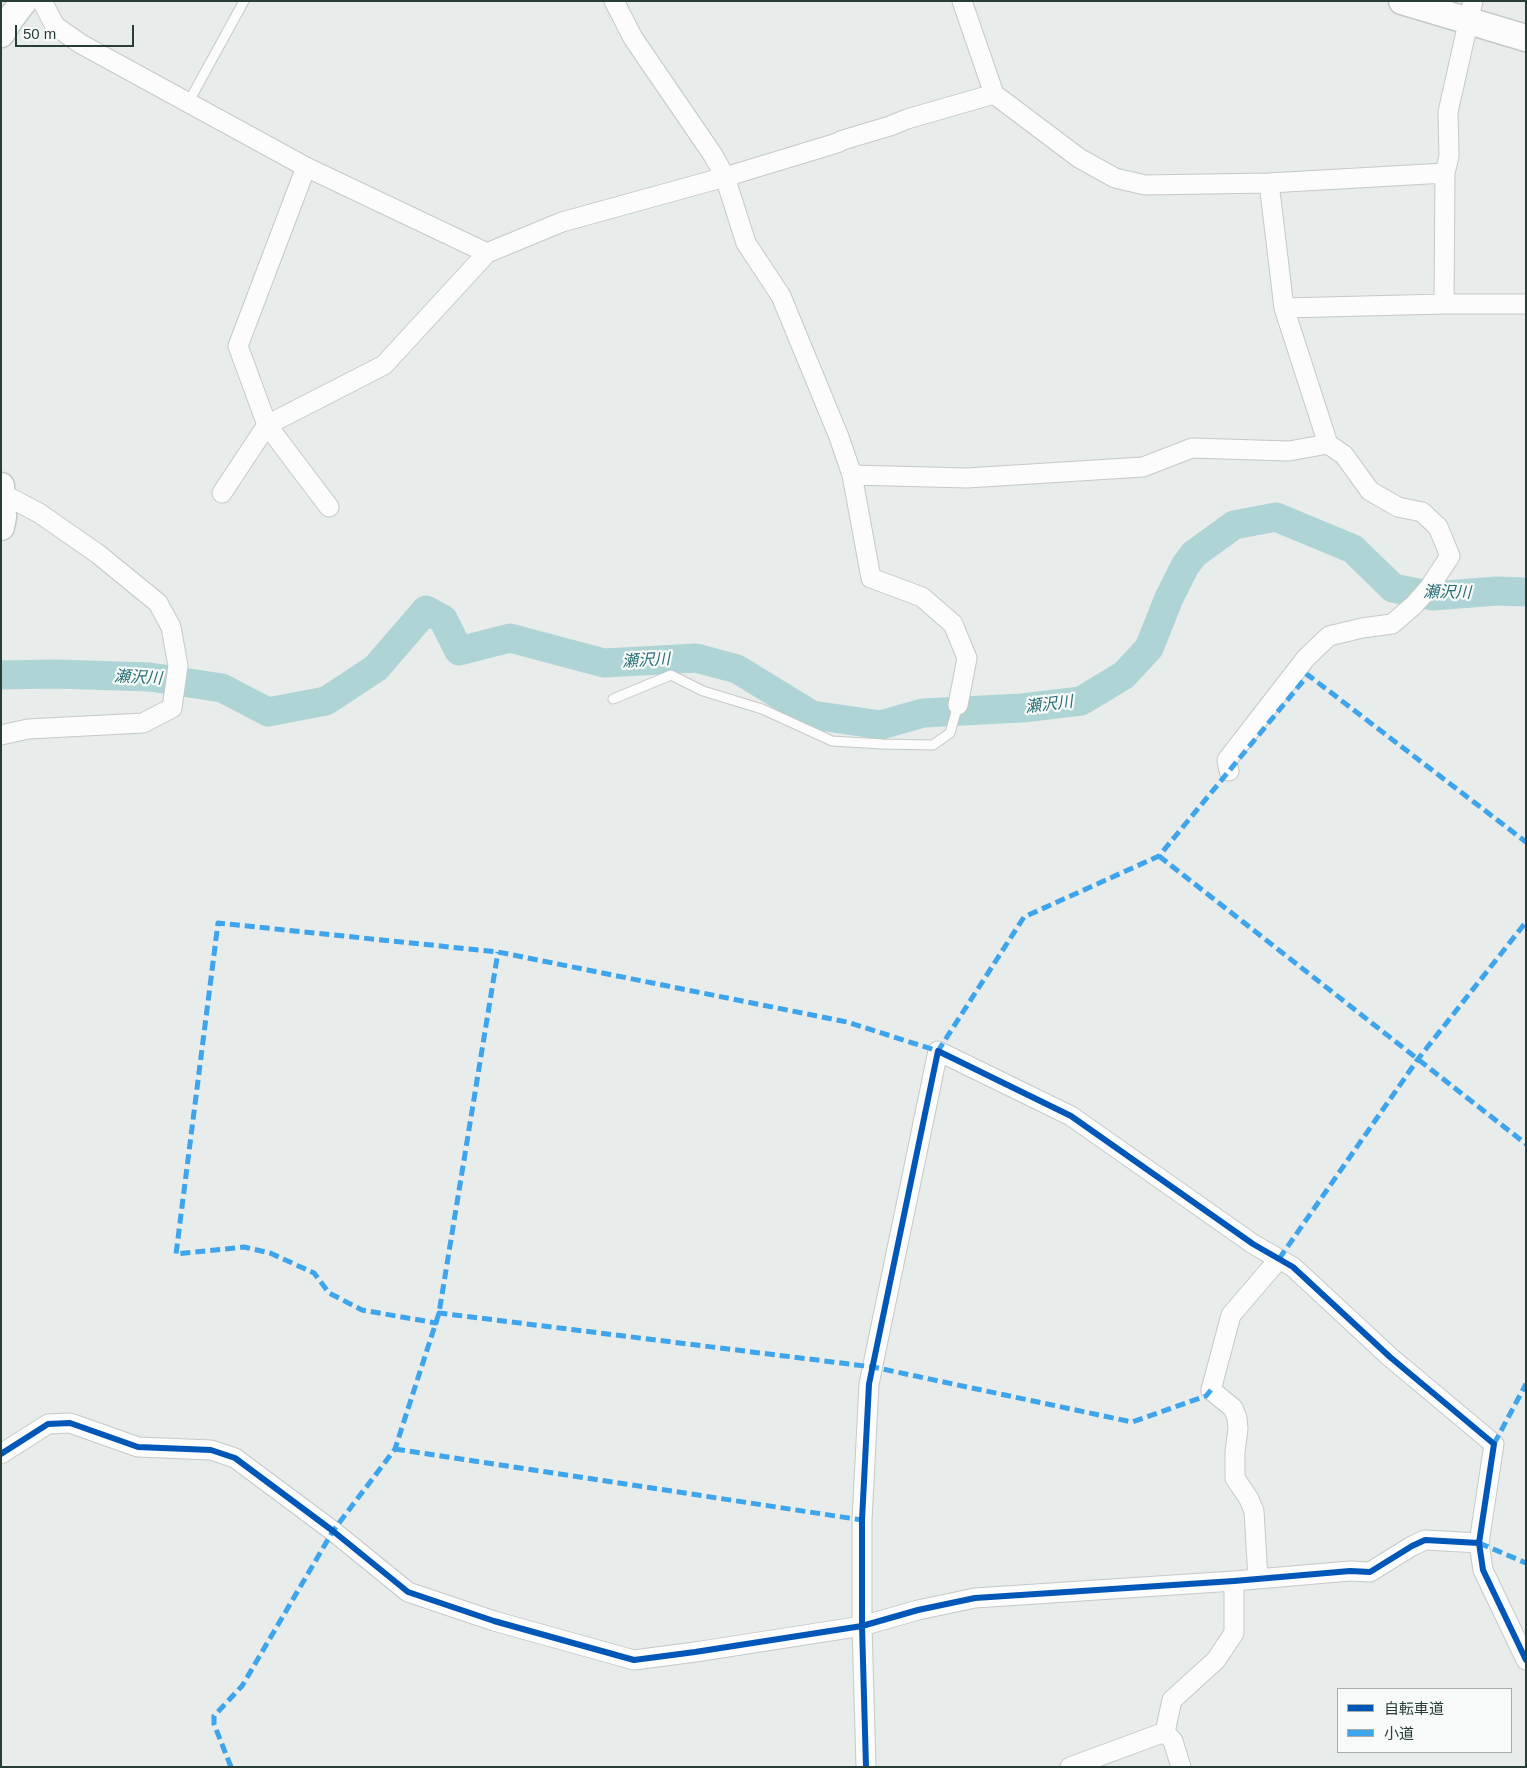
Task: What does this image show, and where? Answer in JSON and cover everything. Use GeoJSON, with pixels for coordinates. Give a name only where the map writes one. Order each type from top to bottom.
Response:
{"type":"FeatureCollection","features":[{"type":"Feature","properties":{"kind":"main road"},"geometry":{"type":"LineString","coordinates":[[1,34],[24,1]]}},
{"type":"Feature","properties":{"kind":"main road"},"geometry":{"type":"LineString","coordinates":[[1402,1],[1470,11],[1526,38]]}},
{"type":"Feature","properties":{"kind":"main road"},"geometry":{"type":"LineString","coordinates":[[1,527],[3,517],[2,490]]}},
{"type":"Feature","properties":{"kind":"street"},"geometry":{"type":"LineString","coordinates":[[42,1],[55,26],[81,44],[306,166],[487,254]]}},
{"type":"Feature","properties":{"kind":"street"},"geometry":{"type":"LineString","coordinates":[[614,1],[633,38],[713,155],[725,177],[746,243],[780,296],[839,437],[852,475],[871,578],[922,597],[953,624],[967,658],[958,705]]}},
{"type":"Feature","properties":{"kind":"street"},"geometry":{"type":"LineString","coordinates":[[962,1],[994,94],[1079,158],[1114,178],[1145,185],[1269,183],[1446,173]]}},
{"type":"Feature","properties":{"kind":"street"},"geometry":{"type":"LineString","coordinates":[[1444,304],[1446,173],[1449,156],[1448,112],[1470,11]]}},
{"type":"Feature","properties":{"kind":"street"},"geometry":{"type":"LineString","coordinates":[[222,493],[267,425],[384,365],[487,254],[562,222],[725,177],[837,143],[907,119],[994,94]]}},
{"type":"Feature","properties":{"kind":"street"},"geometry":{"type":"LineString","coordinates":[[306,166],[238,346],[267,425],[329,507]]}},
{"type":"Feature","properties":{"kind":"street"},"geometry":{"type":"LineString","coordinates":[[1229,771],[1227,760],[1306,658],[1329,636],[1362,628],[1392,624],[1414,605],[1429,588],[1450,556],[1438,528],[1422,512],[1398,507],[1370,491],[1344,455],[1328,444],[1284,308],[1269,183]]}},
{"type":"Feature","properties":{"kind":"street"},"geometry":{"type":"LineString","coordinates":[[1284,308],[1526,304]]}},
{"type":"Feature","properties":{"kind":"street"},"geometry":{"type":"LineString","coordinates":[[852,475],[967,478],[1143,467],[1192,448],[1289,451],[1328,444]]}},
{"type":"Feature","properties":{"kind":"street"},"geometry":{"type":"LineString","coordinates":[[1,735],[28,729],[143,723],[172,708],[178,666],[172,627],[158,603],[98,554],[40,513],[2,490]]}},
{"type":"Feature","properties":{"kind":"street"},"geometry":{"type":"LineString","coordinates":[[866,1767],[862,1626],[862,1520],[869,1384],[938,1051],[1071,1116],[1253,1244],[1293,1267],[1390,1357],[1494,1444],[1478,1543],[1483,1570],[1526,1660]]}},
{"type":"Feature","properties":{"kind":"street"},"geometry":{"type":"LineString","coordinates":[[1258,1579],[1254,1511],[1249,1499],[1235,1478],[1237,1418],[1233,1408],[1211,1390],[1231,1315],[1279,1259]]}},
{"type":"Feature","properties":{"kind":"street"},"geometry":{"type":"LineString","coordinates":[[1,1454],[48,1424],[70,1423],[138,1447],[211,1450],[235,1458],[333,1531],[408,1592],[494,1621],[634,1660],[862,1626],[918,1610],[975,1598],[1234,1581],[1350,1571],[1370,1572],[1425,1540],[1478,1543]]}},
{"type":"Feature","properties":{"kind":"street"},"geometry":{"type":"LineString","coordinates":[[1165,1732],[1172,1700],[1216,1660],[1234,1633],[1234,1581]]}},
{"type":"Feature","properties":{"kind":"street"},"geometry":{"type":"LineString","coordinates":[[1070,1767],[1165,1732]]}},
{"type":"Feature","properties":{"kind":"street"},"geometry":{"type":"LineString","coordinates":[[1165,1732],[1174,1741],[1181,1767]]}},
{"type":"Feature","properties":{"kind":"lane"},"geometry":{"type":"LineString","coordinates":[[188,103],[244,1]]}},
{"type":"Feature","properties":{"kind":"lane"},"geometry":{"type":"LineString","coordinates":[[613,699],[671,675],[703,691],[762,709],[832,741],[933,745],[950,733],[958,705]]}},
{"type":"Feature","properties":{"kind":"waterway","name":"瀬沢川"},"geometry":{"type":"LineString","coordinates":[[1,675],[56,674],[150,677],[222,688],[268,712],[326,701],[376,668],[426,610],[443,619],[459,651],[510,638],[604,663],[696,658],[737,669],[812,715],[881,725],[923,713],[1022,708],[1081,701],[1124,675],[1149,648],[1169,598],[1185,566],[1194,554],[1234,525],[1276,517],[1353,549],[1393,588],[1433,596],[1497,591],[1526,592]]}},
{"type":"Feature","properties":{"kind":"marked path"},"geometry":{"type":"LineString","coordinates":[[1211,1390],[1206,1396],[1132,1422],[873,1367],[439,1313],[436,1323],[362,1310],[329,1293],[314,1273],[270,1253],[244,1247],[176,1254],[218,923],[498,952],[847,1022],[938,1051],[1024,917],[1159,856],[1308,675],[1526,842]]}},
{"type":"Feature","properties":{"kind":"marked path"},"geometry":{"type":"LineString","coordinates":[[1159,856],[1526,1144]]}},
{"type":"Feature","properties":{"kind":"marked path"},"geometry":{"type":"LineString","coordinates":[[1279,1259],[1418,1059],[1526,922]]}},
{"type":"Feature","properties":{"kind":"marked path"},"geometry":{"type":"LineString","coordinates":[[231,1767],[214,1724],[214,1716],[242,1686],[333,1531],[395,1449],[439,1313],[498,952]]}},
{"type":"Feature","properties":{"kind":"marked path"},"geometry":{"type":"LineString","coordinates":[[1494,1444],[1526,1384]]}},
{"type":"Feature","properties":{"kind":"marked path"},"geometry":{"type":"LineString","coordinates":[[395,1449],[862,1520]]}},
{"type":"Feature","properties":{"kind":"marked path"},"geometry":{"type":"LineString","coordinates":[[1479,1543],[1526,1563]]}},
{"type":"Feature","properties":{"kind":"cycle path"},"geometry":{"type":"LineString","coordinates":[[866,1767],[862,1626],[862,1520],[869,1384],[938,1051],[1071,1116],[1253,1244],[1293,1267],[1390,1357],[1494,1444],[1479,1543],[1483,1570],[1526,1660]]}},
{"type":"Feature","properties":{"kind":"cycle path"},"geometry":{"type":"LineString","coordinates":[[1,1454],[48,1424],[70,1423],[138,1447],[211,1450],[235,1458],[333,1531],[408,1592],[494,1621],[634,1660],[862,1626],[918,1610],[975,1598],[1234,1581],[1350,1571],[1370,1572],[1425,1540],[1479,1543]]}}]}
